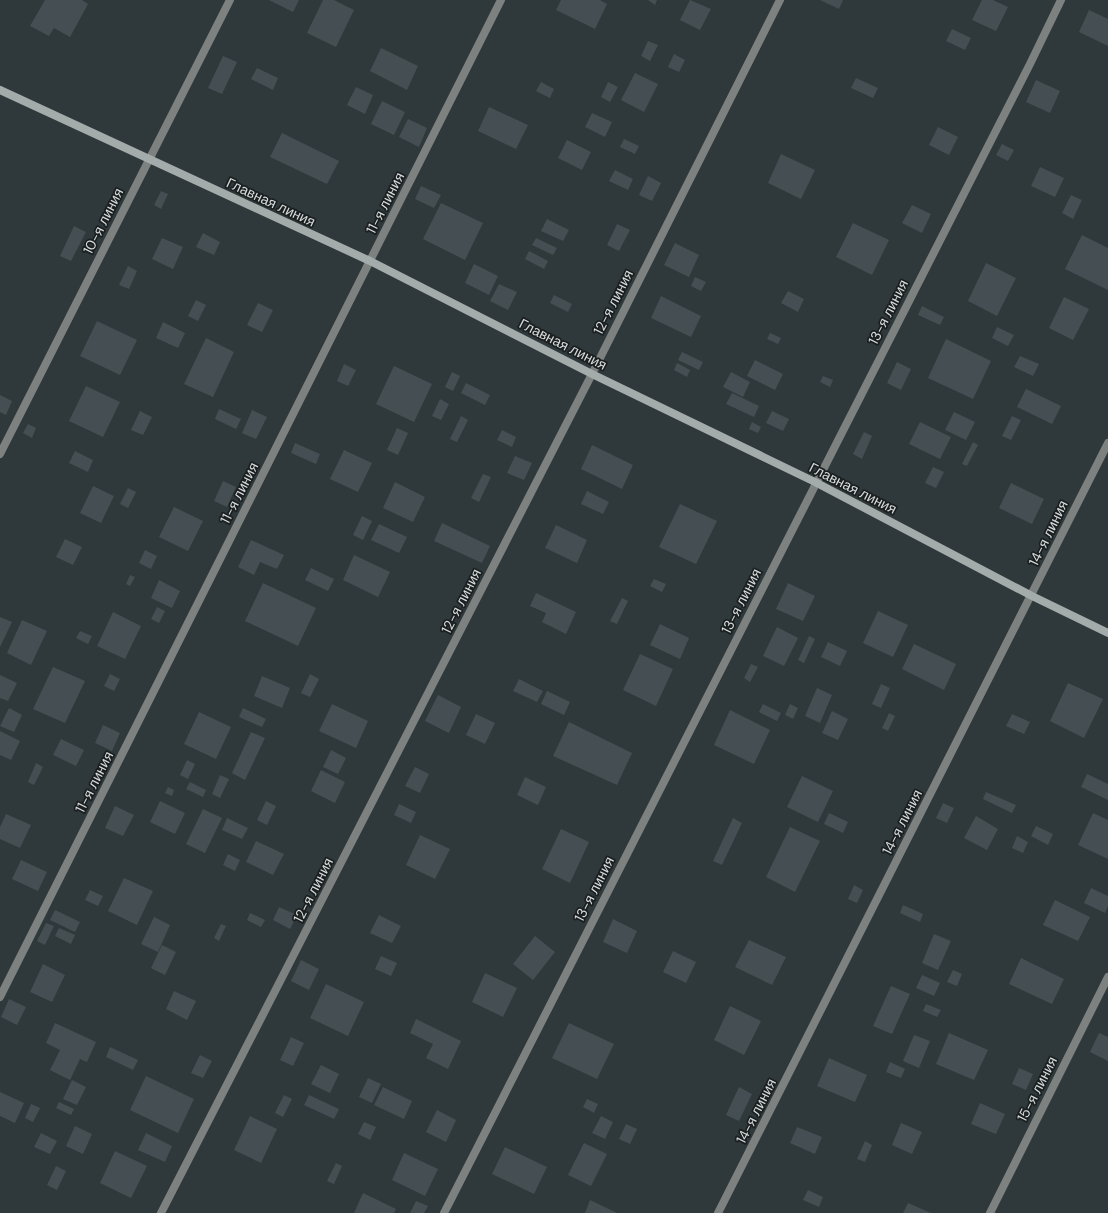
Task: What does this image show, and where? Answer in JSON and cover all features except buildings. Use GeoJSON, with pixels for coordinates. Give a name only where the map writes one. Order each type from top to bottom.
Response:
{"type":"FeatureCollection","features":[{"type":"Feature","properties":{"kind":"street","name":"10-я линия"},"geometry":{"type":"LineString","coordinates":[[0,454],[230,0]]}},
{"type":"Feature","properties":{"kind":"street","name":"11-я линия"},"geometry":{"type":"LineString","coordinates":[[0,998],[501,0]]}},
{"type":"Feature","properties":{"kind":"street","name":"12-я линия"},"geometry":{"type":"LineString","coordinates":[[161,1213],[592,374],[780,0]]}},
{"type":"Feature","properties":{"kind":"street","name":"13-я линия"},"geometry":{"type":"LineString","coordinates":[[444,1213],[1030,64],[1061,0]]}},
{"type":"Feature","properties":{"kind":"street","name":"Главная линия"},"geometry":{"type":"LineString","coordinates":[[0,90],[370,261],[592,374],[816,482],[1032,596],[1108,633]]}},
{"type":"Feature","properties":{"kind":"street","name":"14-я линия"},"geometry":{"type":"LineString","coordinates":[[718,1213],[1032,596],[1108,442]]}},
{"type":"Feature","properties":{"kind":"street","name":"15-я линия"},"geometry":{"type":"LineString","coordinates":[[990,1213],[1108,977]]}}]}
